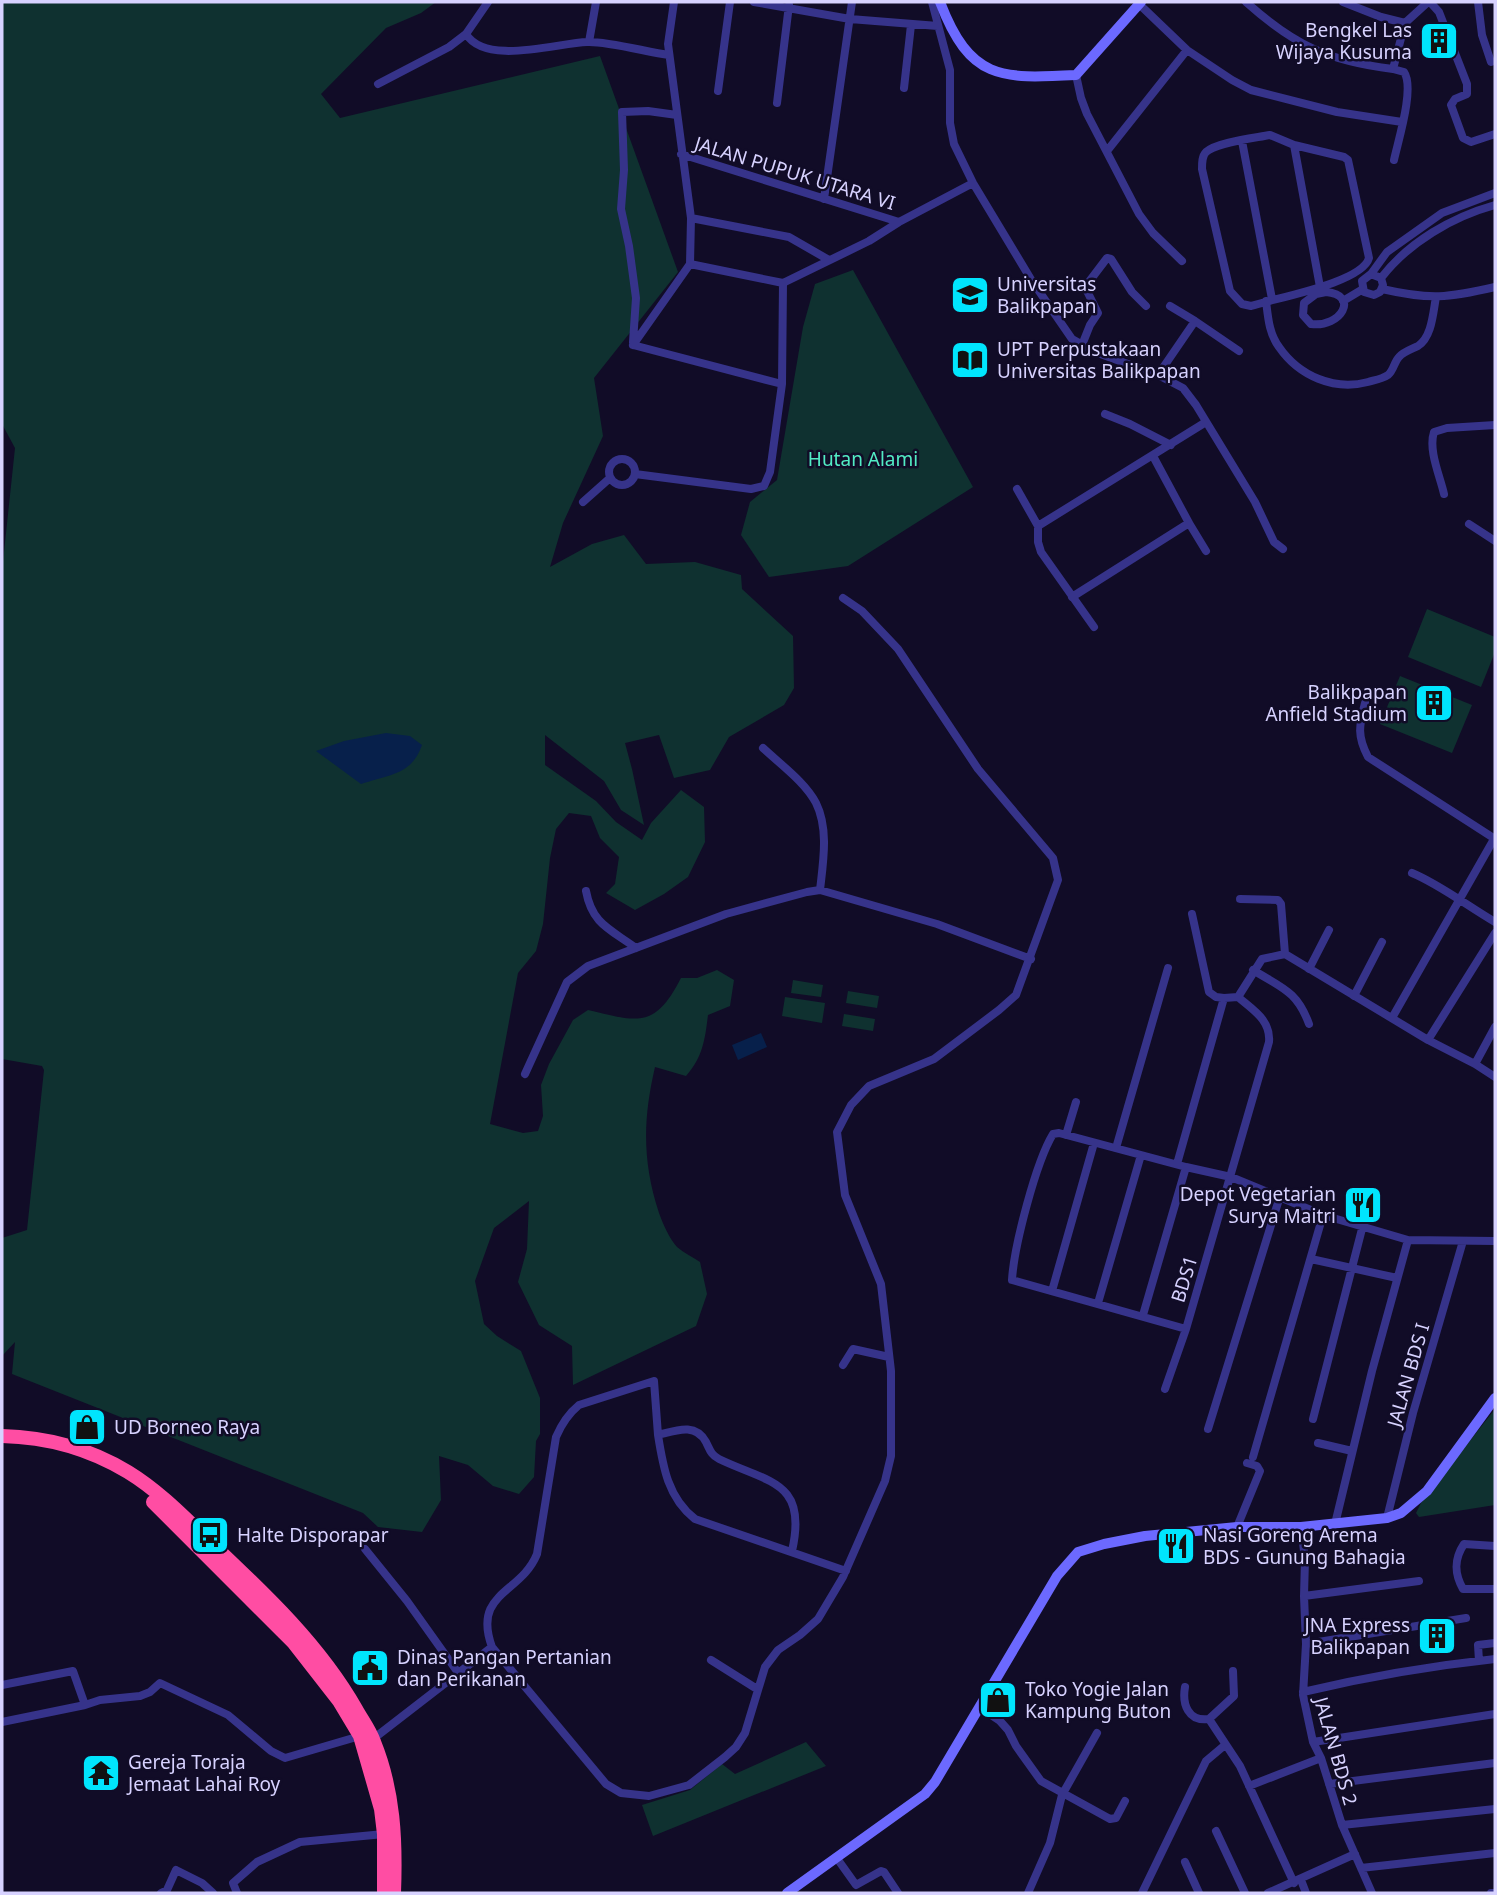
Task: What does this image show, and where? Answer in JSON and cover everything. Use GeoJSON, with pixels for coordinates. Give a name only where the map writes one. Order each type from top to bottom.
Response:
{"type":"FeatureCollection","features":[{"type":"Feature","properties":{"kind":"highway"},"geometry":{"type":"LineString","coordinates":[[2,1436],[41,1440],[77,1448],[129,1473],[155,1491],[260,1590],[302,1634],[345,1689],[387,1778],[395,1831],[394,1893]]}},
{"type":"Feature","properties":{"kind":"highway"},"geometry":{"type":"LineString","coordinates":[[2,1444],[40,1448],[69,1455],[104,1470],[150,1499],[293,1642],[367,1738],[384,1834],[384,1893]]}},
{"type":"Feature","properties":{"kind":"street"},"geometry":{"type":"LineString","coordinates":[[378,84],[449,47],[466,34],[488,2]]}},
{"type":"Feature","properties":{"kind":"street"},"geometry":{"type":"LineString","coordinates":[[589,42],[596,2]]}},
{"type":"Feature","properties":{"kind":"street"},"geometry":{"type":"LineString","coordinates":[[633,345],[690,264],[691,218],[668,44],[674,2]]}},
{"type":"Feature","properties":{"kind":"street"},"geometry":{"type":"LineString","coordinates":[[718,91],[730,2]]}},
{"type":"Feature","properties":{"kind":"street"},"geometry":{"type":"LineString","coordinates":[[754,2],[789,4],[850,19],[938,26]]}},
{"type":"Feature","properties":{"kind":"street"},"geometry":{"type":"LineString","coordinates":[[824,199],[852,2]]}},
{"type":"Feature","properties":{"kind":"street"},"geometry":{"type":"LineString","coordinates":[[932,2],[951,82],[952,136],[957,153],[972,183],[1064,330],[1072,339],[1095,352],[1183,388],[1255,502],[1275,542],[1283,548]]}},
{"type":"Feature","properties":{"kind":"street"},"geometry":{"type":"LineString","coordinates":[[940,2],[966,51],[986,69],[1040,77],[1076,75],[1140,3],[1187,50],[1251,90],[1337,112],[1402,122]]}},
{"type":"Feature","properties":{"kind":"street"},"geometry":{"type":"LineString","coordinates":[[1246,2],[1290,38],[1307,47],[1360,64],[1402,71],[1407,77],[1408,90],[1394,160]]}},
{"type":"Feature","properties":{"kind":"street"},"geometry":{"type":"LineString","coordinates":[[1343,2],[1405,23]]}},
{"type":"Feature","properties":{"kind":"street"},"geometry":{"type":"LineString","coordinates":[[1393,69],[1405,23],[1429,2],[1439,12],[1467,84],[1467,94],[1455,99],[1451,105],[1463,138],[1468,142],[1479,141],[1495,135]]}},
{"type":"Feature","properties":{"kind":"street"},"geometry":{"type":"LineString","coordinates":[[1478,2],[1482,35],[1491,62]]}},
{"type":"Feature","properties":{"kind":"street"},"geometry":{"type":"LineString","coordinates":[[777,103],[789,4]]}},
{"type":"Feature","properties":{"kind":"street"},"geometry":{"type":"LineString","coordinates":[[904,88],[911,24]]}},
{"type":"Feature","properties":{"kind":"street"},"geometry":{"type":"LineString","coordinates":[[466,34],[473,42],[498,50],[543,49],[589,42],[669,55]]}},
{"type":"Feature","properties":{"kind":"street"},"geometry":{"type":"LineString","coordinates":[[1107,151],[1187,50]]}},
{"type":"Feature","properties":{"kind":"street"},"geometry":{"type":"LineString","coordinates":[[1076,75],[1087,114],[1139,214],[1153,233],[1182,261]]}},
{"type":"Feature","properties":{"kind":"street"},"geometry":{"type":"LineString","coordinates":[[633,345],[636,298],[621,209],[624,170],[622,112],[648,111],[677,115]]}},
{"type":"Feature","properties":{"kind":"street"},"geometry":{"type":"LineString","coordinates":[[1270,135],[1294,145],[1344,156],[1350,163],[1369,258],[1366,266],[1357,272],[1320,287],[1251,306],[1242,304],[1230,291],[1202,169],[1202,158],[1206,152],[1216,147],[1270,135]]}},
{"type":"Feature","properties":{"kind":"street"},"geometry":{"type":"LineString","coordinates":[[1242,141],[1269,300],[1269,328],[1278,346],[1295,364],[1333,385],[1353,386],[1385,377],[1399,356],[1420,345],[1428,334],[1436,297]]}},
{"type":"Feature","properties":{"kind":"street"},"geometry":{"type":"LineString","coordinates":[[1294,145],[1320,287]]}},
{"type":"Feature","properties":{"kind":"street","name":"JALAN PUPUK UTARA VI"},"geometry":{"type":"LineString","coordinates":[[681,153],[899,222]]}},
{"type":"Feature","properties":{"kind":"street"},"geometry":{"type":"LineString","coordinates":[[690,264],[783,283],[869,241],[972,183]]}},
{"type":"Feature","properties":{"kind":"street"},"geometry":{"type":"LineString","coordinates":[[1382,289],[1377,294],[1370,295],[1363,289],[1362,281],[1371,274],[1387,252],[1442,213],[1495,193]]}},
{"type":"Feature","properties":{"kind":"street"},"geometry":{"type":"LineString","coordinates":[[1382,289],[1381,278],[1390,266],[1415,245],[1445,225],[1495,205]]}},
{"type":"Feature","properties":{"kind":"street"},"geometry":{"type":"LineString","coordinates":[[691,218],[789,237],[829,260]]}},
{"type":"Feature","properties":{"kind":"street"},"geometry":{"type":"LineString","coordinates":[[1082,345],[1098,313],[1085,287],[1107,258],[1111,259],[1132,292],[1146,306]]}},
{"type":"Feature","properties":{"kind":"street"},"geometry":{"type":"LineString","coordinates":[[1371,274],[1381,278]]}},
{"type":"Feature","properties":{"kind":"street"},"geometry":{"type":"LineString","coordinates":[[635,474],[751,489],[764,486],[769,472],[782,384],[783,283]]}},
{"type":"Feature","properties":{"kind":"street"},"geometry":{"type":"LineString","coordinates":[[1382,289],[1415,296],[1452,297],[1495,287]]}},
{"type":"Feature","properties":{"kind":"street"},"geometry":{"type":"LineString","coordinates":[[1342,300],[1363,289]]}},
{"type":"Feature","properties":{"kind":"street"},"geometry":{"type":"LineString","coordinates":[[1335,293],[1342,300],[1342,314],[1331,322],[1311,324],[1303,315],[1304,303],[1316,294],[1335,293]]}},
{"type":"Feature","properties":{"kind":"street"},"geometry":{"type":"LineString","coordinates":[[1170,306],[1239,351]]}},
{"type":"Feature","properties":{"kind":"street"},"geometry":{"type":"LineString","coordinates":[[1158,376],[1195,321]]}},
{"type":"Feature","properties":{"kind":"street"},"geometry":{"type":"LineString","coordinates":[[633,345],[782,384]]}},
{"type":"Feature","properties":{"kind":"street"},"geometry":{"type":"LineString","coordinates":[[1105,414],[1171,446]]}},
{"type":"Feature","properties":{"kind":"street"},"geometry":{"type":"LineString","coordinates":[[1038,526],[1206,422]]}},
{"type":"Feature","properties":{"kind":"street"},"geometry":{"type":"LineString","coordinates":[[1444,494],[1433,451],[1434,432],[1447,428],[1495,425]]}},
{"type":"Feature","properties":{"kind":"street"},"geometry":{"type":"LineString","coordinates":[[1153,456],[1206,551]]}},
{"type":"Feature","properties":{"kind":"street"},"geometry":{"type":"LineString","coordinates":[[620,459],[631,463],[635,474],[631,481],[624,485],[616,484],[610,478],[610,466],[620,459]]}},
{"type":"Feature","properties":{"kind":"street"},"geometry":{"type":"LineString","coordinates":[[583,502],[610,478]]}},
{"type":"Feature","properties":{"kind":"street"},"geometry":{"type":"LineString","coordinates":[[1017,489],[1038,526],[1041,552],[1094,627]]}},
{"type":"Feature","properties":{"kind":"street"},"geometry":{"type":"LineString","coordinates":[[1072,597],[1189,523]]}},
{"type":"Feature","properties":{"kind":"street"},"geometry":{"type":"LineString","coordinates":[[1469,524],[1495,541]]}},
{"type":"Feature","properties":{"kind":"street"},"geometry":{"type":"LineString","coordinates":[[843,598],[862,611],[898,649],[978,769],[1053,858],[1058,880],[1016,995],[934,1059],[869,1086],[851,1105],[837,1132],[845,1195],[881,1284],[889,1357],[891,1456],[885,1481],[846,1571],[818,1619],[778,1650],[765,1667],[745,1733],[736,1747],[690,1785],[649,1796],[621,1793],[606,1784],[492,1647],[486,1632],[491,1605],[529,1569],[537,1554],[556,1437],[562,1423],[579,1405],[654,1381],[658,1435],[673,1495],[685,1511],[695,1519],[846,1571]]}},
{"type":"Feature","properties":{"kind":"street"},"geometry":{"type":"LineString","coordinates":[[1365,703],[1360,725],[1360,742],[1368,757],[1495,839],[1392,1018]]}},
{"type":"Feature","properties":{"kind":"street"},"geometry":{"type":"LineString","coordinates":[[763,748],[799,781],[816,804],[822,828],[824,857],[820,890]]}},
{"type":"Feature","properties":{"kind":"street"},"geometry":{"type":"LineString","coordinates":[[1412,873],[1431,881],[1459,902],[1495,922]]}},
{"type":"Feature","properties":{"kind":"street"},"geometry":{"type":"LineString","coordinates":[[525,1074],[567,982],[588,965],[726,914],[820,890],[937,925],[1031,959]]}},
{"type":"Feature","properties":{"kind":"street"},"geometry":{"type":"LineString","coordinates":[[586,891],[589,907],[595,917],[636,948]]}},
{"type":"Feature","properties":{"kind":"street"},"geometry":{"type":"LineString","coordinates":[[1240,899],[1278,900],[1281,904],[1285,954]]}},
{"type":"Feature","properties":{"kind":"street"},"geometry":{"type":"LineString","coordinates":[[1192,914],[1209,992],[1216,997],[1238,997],[1262,959],[1285,954],[1495,1077]]}},
{"type":"Feature","properties":{"kind":"street"},"geometry":{"type":"LineString","coordinates":[[1309,969],[1329,930]]}},
{"type":"Feature","properties":{"kind":"street"},"geometry":{"type":"LineString","coordinates":[[1428,1040],[1495,933]]}},
{"type":"Feature","properties":{"kind":"street"},"geometry":{"type":"LineString","coordinates":[[1354,996],[1382,942]]}},
{"type":"Feature","properties":{"kind":"street"},"geometry":{"type":"LineString","coordinates":[[1116,1148],[1168,968]]}},
{"type":"Feature","properties":{"kind":"street"},"geometry":{"type":"LineString","coordinates":[[1253,970],[1293,995],[1310,1024]]}},
{"type":"Feature","properties":{"kind":"street","name":"BDS1"},"geometry":{"type":"LineString","coordinates":[[1165,1389],[1186,1329],[1231,1177],[1270,1033],[1267,1023],[1238,997]]}},
{"type":"Feature","properties":{"kind":"street"},"geometry":{"type":"LineString","coordinates":[[1177,1164],[1224,998]]}},
{"type":"Feature","properties":{"kind":"street"},"geometry":{"type":"LineString","coordinates":[[1475,1064],[1495,1027]]}},
{"type":"Feature","properties":{"kind":"street"},"geometry":{"type":"LineString","coordinates":[[1066,1135],[1076,1102]]}},
{"type":"Feature","properties":{"kind":"street"},"geometry":{"type":"LineString","coordinates":[[1186,1329],[1013,1281],[1027,1209],[1046,1144],[1053,1133],[1231,1177],[1323,1215],[1408,1240],[1495,1241]]}},
{"type":"Feature","properties":{"kind":"street"},"geometry":{"type":"LineString","coordinates":[[1052,1291],[1094,1143]]}},
{"type":"Feature","properties":{"kind":"street"},"geometry":{"type":"LineString","coordinates":[[1098,1303],[1141,1155]]}},
{"type":"Feature","properties":{"kind":"street"},"geometry":{"type":"LineString","coordinates":[[1143,1315],[1186,1167]]}},
{"type":"Feature","properties":{"kind":"street"},"geometry":{"type":"LineString","coordinates":[[1208,1429],[1280,1196]]}},
{"type":"Feature","properties":{"kind":"street"},"geometry":{"type":"LineString","coordinates":[[1237,1527],[1260,1471],[1250,1460],[1323,1215]]}},
{"type":"Feature","properties":{"kind":"street"},"geometry":{"type":"LineString","coordinates":[[1313,1419],[1363,1225]]}},
{"type":"Feature","properties":{"kind":"street"},"geometry":{"type":"LineString","coordinates":[[1335,1524],[1408,1240]]}},
{"type":"Feature","properties":{"kind":"street","name":"JALAN BDS I"},"geometry":{"type":"LineString","coordinates":[[1387,1518],[1413,1413],[1464,1241]]}},
{"type":"Feature","properties":{"kind":"street"},"geometry":{"type":"LineString","coordinates":[[1311,1259],[1397,1278]]}},
{"type":"Feature","properties":{"kind":"street"},"geometry":{"type":"LineString","coordinates":[[843,1365],[853,1349],[889,1357]]}},
{"type":"Feature","properties":{"kind":"street"},"geometry":{"type":"LineString","coordinates":[[787,1893],[925,1794],[935,1782],[1057,1576],[1077,1552],[1145,1536],[1237,1527],[1301,1527],[1387,1518],[1412,1506],[1427,1491],[1495,1398]]}},
{"type":"Feature","properties":{"kind":"street"},"geometry":{"type":"LineString","coordinates":[[658,1435],[681,1429],[695,1431],[705,1440],[715,1457],[779,1486],[790,1497],[795,1510],[796,1532],[792,1551]]}},
{"type":"Feature","properties":{"kind":"street"},"geometry":{"type":"LineString","coordinates":[[1318,1443],[1352,1451]]}},
{"type":"Feature","properties":{"kind":"street","name":"JALAN BDS 2"},"geometry":{"type":"LineString","coordinates":[[1301,1527],[1305,1559],[1306,1643],[1303,1692],[1313,1742],[1321,1758],[1342,1825],[1372,1893]]}},
{"type":"Feature","properties":{"kind":"street"},"geometry":{"type":"LineString","coordinates":[[1495,1546],[1464,1544],[1458,1553],[1456,1576],[1463,1589],[1495,1589]]}},
{"type":"Feature","properties":{"kind":"street"},"geometry":{"type":"LineString","coordinates":[[365,1549],[407,1601],[458,1674]]}},
{"type":"Feature","properties":{"kind":"street"},"geometry":{"type":"LineString","coordinates":[[1304,1596],[1419,1581]]}},
{"type":"Feature","properties":{"kind":"street"},"geometry":{"type":"LineString","coordinates":[[1306,1643],[1466,1618]]}},
{"type":"Feature","properties":{"kind":"street"},"geometry":{"type":"LineString","coordinates":[[1479,1661],[1478,1644],[1495,1643]]}},
{"type":"Feature","properties":{"kind":"street"},"geometry":{"type":"LineString","coordinates":[[2,1722],[100,1700],[140,1696],[160,1683],[228,1715],[271,1751],[285,1758],[367,1738],[492,1647]]}},
{"type":"Feature","properties":{"kind":"street"},"geometry":{"type":"LineString","coordinates":[[1303,1692],[1352,1680],[1444,1664],[1495,1659]]}},
{"type":"Feature","properties":{"kind":"street"},"geometry":{"type":"LineString","coordinates":[[711,1660],[757,1689]]}},
{"type":"Feature","properties":{"kind":"street"},"geometry":{"type":"LineString","coordinates":[[2,1685],[74,1671],[85,1705]]}},
{"type":"Feature","properties":{"kind":"street"},"geometry":{"type":"LineString","coordinates":[[1185,1687],[1185,1707],[1195,1717],[1209,1719],[1234,1696],[1233,1671]]}},
{"type":"Feature","properties":{"kind":"street"},"geometry":{"type":"LineString","coordinates":[[979,1707],[1000,1721],[1041,1782],[1110,1819],[1116,1818],[1125,1801]]}},
{"type":"Feature","properties":{"kind":"street"},"geometry":{"type":"LineString","coordinates":[[1313,1742],[1495,1714]]}},
{"type":"Feature","properties":{"kind":"street"},"geometry":{"type":"LineString","coordinates":[[1209,1719],[1240,1766],[1297,1881],[1306,1893]]}},
{"type":"Feature","properties":{"kind":"street"},"geometry":{"type":"LineString","coordinates":[[1028,1893],[1050,1843],[1063,1794],[1097,1733]]}},
{"type":"Feature","properties":{"kind":"street"},"geometry":{"type":"LineString","coordinates":[[1142,1893],[1206,1761],[1225,1745]]}},
{"type":"Feature","properties":{"kind":"street"},"geometry":{"type":"LineString","coordinates":[[1249,1786],[1321,1758]]}},
{"type":"Feature","properties":{"kind":"street"},"geometry":{"type":"LineString","coordinates":[[1329,1784],[1495,1763]]}},
{"type":"Feature","properties":{"kind":"street"},"geometry":{"type":"LineString","coordinates":[[1342,1825],[1495,1809]]}},
{"type":"Feature","properties":{"kind":"street"},"geometry":{"type":"LineString","coordinates":[[1216,1831],[1245,1893]]}},
{"type":"Feature","properties":{"kind":"street"},"geometry":{"type":"LineString","coordinates":[[237,1893],[233,1883],[257,1862],[300,1842],[384,1834]]}},
{"type":"Feature","properties":{"kind":"street"},"geometry":{"type":"LineString","coordinates":[[1361,1868],[1495,1853]]}},
{"type":"Feature","properties":{"kind":"street"},"geometry":{"type":"LineString","coordinates":[[1268,1893],[1355,1854]]}},
{"type":"Feature","properties":{"kind":"street"},"geometry":{"type":"LineString","coordinates":[[836,1857],[856,1885],[881,1871],[898,1893]]}},
{"type":"Feature","properties":{"kind":"street"},"geometry":{"type":"LineString","coordinates":[[1185,1862],[1199,1893]]}},
{"type":"Feature","properties":{"kind":"street"},"geometry":{"type":"LineString","coordinates":[[161,1893],[167,1890],[176,1870],[202,1883],[213,1893]]}},
{"type":"Feature","properties":{"kind":"green space"},"geometry":{"type":"Polygon","coordinates":[[[2,2],[436,2],[421,13],[386,28],[321,94],[340,118],[600,56],[678,272],[594,378],[603,436],[563,523],[550,567],[592,544],[624,535],[646,564],[695,562],[741,575],[742,589],[793,636],[794,688],[784,705],[729,737],[710,770],[674,778],[659,735],[625,743],[644,825],[621,810],[604,781],[545,735],[545,765],[596,801],[616,822],[642,840],[651,823],[681,790],[704,807],[705,842],[688,877],[635,910],[606,893],[615,884],[619,857],[600,838],[591,816],[569,813],[556,829],[543,924],[536,951],[518,973],[490,1124],[523,1133],[538,1131],[543,1116],[541,1085],[549,1064],[573,1020],[588,1010],[633,1019],[644,1018],[663,1006],[681,978],[697,978],[717,970],[734,980],[730,1006],[708,1015],[700,1055],[692,1069],[686,1076],[655,1067],[648,1104],[647,1158],[653,1194],[659,1213],[677,1247],[700,1262],[707,1294],[696,1326],[573,1385],[572,1346],[539,1325],[518,1282],[527,1249],[529,1201],[494,1228],[475,1281],[484,1324],[521,1351],[540,1398],[540,1434],[536,1441],[534,1477],[519,1494],[493,1486],[468,1465],[439,1456],[441,1500],[422,1532],[378,1527],[363,1513],[12,1374],[15,1342],[2,1356],[2,1238],[27,1230],[44,1070],[42,1066],[2,1059],[2,571],[15,448],[2,424],[2,2]]]}},
{"type":"Feature","properties":{"kind":"green space","name":"Hutan Alami"},"geometry":{"type":"Polygon","coordinates":[[[853,270],[973,487],[848,566],[769,577],[741,535],[750,502],[777,480],[803,327],[815,284],[853,270]]]}},
{"type":"Feature","properties":{"kind":"green space"},"geometry":{"type":"Polygon","coordinates":[[[1427,609],[1495,637],[1495,652],[1481,687],[1408,657],[1427,609]]]}},
{"type":"Feature","properties":{"kind":"green space"},"geometry":{"type":"Polygon","coordinates":[[[1400,676],[1472,705],[1452,753],[1380,724],[1400,676]]]}},
{"type":"Feature","properties":{"kind":"green space"},"geometry":{"type":"Polygon","coordinates":[[[793,980],[823,985],[821,997],[791,993],[793,980]]]}},
{"type":"Feature","properties":{"kind":"green space"},"geometry":{"type":"Polygon","coordinates":[[[848,991],[879,996],[877,1008],[846,1003],[848,991]]]}},
{"type":"Feature","properties":{"kind":"green space"},"geometry":{"type":"Polygon","coordinates":[[[785,997],[825,1003],[822,1023],[782,1016],[785,997]]]}},
{"type":"Feature","properties":{"kind":"green space"},"geometry":{"type":"Polygon","coordinates":[[[844,1014],[875,1019],[873,1031],[842,1026],[844,1014]]]}},
{"type":"Feature","properties":{"kind":"green space"},"geometry":{"type":"Polygon","coordinates":[[[1495,1409],[1495,1505],[1419,1517],[1416,1513],[1421,1503],[1495,1409]]]}},
{"type":"Feature","properties":{"kind":"green space"},"geometry":{"type":"Polygon","coordinates":[[[806,1742],[826,1766],[653,1836],[642,1805],[690,1790],[722,1764],[735,1774],[806,1742]]]}},
{"type":"Feature","properties":{"kind":"water"},"geometry":{"type":"Polygon","coordinates":[[[386,733],[410,736],[422,745],[418,755],[398,772],[361,784],[316,751],[344,741],[386,733]]]}},
{"type":"Feature","properties":{"kind":"water"},"geometry":{"type":"Polygon","coordinates":[[[761,1033],[767,1047],[738,1060],[732,1045],[761,1033]]]}},
{"type":"Feature","properties":{"kind":"place","name":"Bengkel Las Wijaya Kusuma"},"geometry":{"type":"Point","coordinates":[1439,41]}},
{"type":"Feature","properties":{"kind":"place","name":"Universitas Balikpapan"},"geometry":{"type":"Point","coordinates":[970,295]}},
{"type":"Feature","properties":{"kind":"place","name":"UPT Perpustakaan Universitas Balikpapan"},"geometry":{"type":"Point","coordinates":[970,360]}},
{"type":"Feature","properties":{"kind":"place","name":"Balikpapan Anfield Stadium"},"geometry":{"type":"Point","coordinates":[1434,703]}},
{"type":"Feature","properties":{"kind":"place","name":"Depot Vegetarian Surya Maitri"},"geometry":{"type":"Point","coordinates":[1363,1205]}},
{"type":"Feature","properties":{"kind":"place","name":"UD Borneo Raya"},"geometry":{"type":"Point","coordinates":[87,1427]}},
{"type":"Feature","properties":{"kind":"place","name":"Halte Disporapar"},"geometry":{"type":"Point","coordinates":[210,1535]}},
{"type":"Feature","properties":{"kind":"place","name":"Nasi Goreng Arema BDS - Gunung Bahagia"},"geometry":{"type":"Point","coordinates":[1176,1546]}},
{"type":"Feature","properties":{"kind":"place","name":"JNA Express Balikpapan"},"geometry":{"type":"Point","coordinates":[1437,1636]}},
{"type":"Feature","properties":{"kind":"place","name":"Dinas Pangan Pertanian dan Perikanan"},"geometry":{"type":"Point","coordinates":[370,1668]}},
{"type":"Feature","properties":{"kind":"place","name":"Toko Yogie Jalan Kampung Buton"},"geometry":{"type":"Point","coordinates":[998,1700]}},
{"type":"Feature","properties":{"kind":"place","name":"Gereja Toraja Jemaat Lahai Roy"},"geometry":{"type":"Point","coordinates":[101,1773]}}]}
